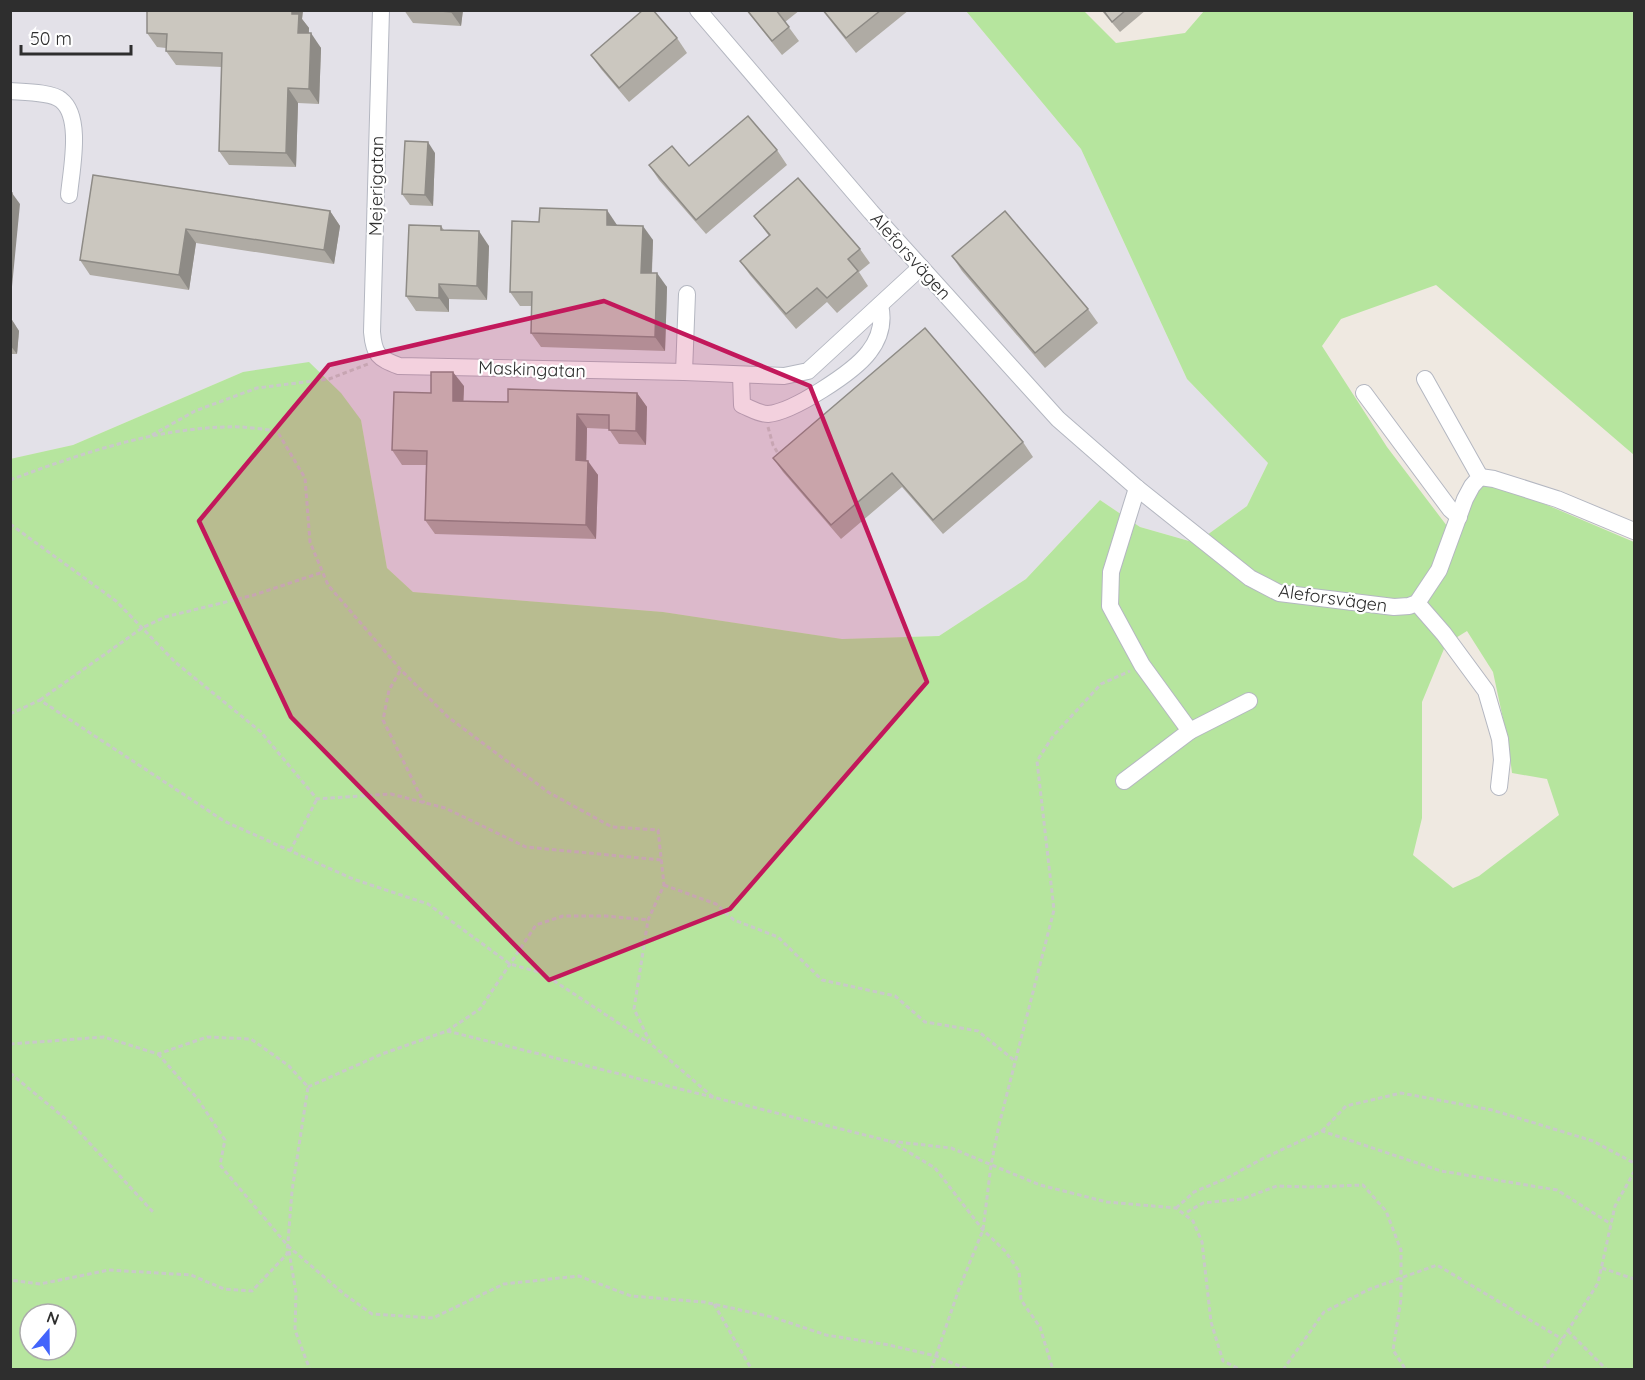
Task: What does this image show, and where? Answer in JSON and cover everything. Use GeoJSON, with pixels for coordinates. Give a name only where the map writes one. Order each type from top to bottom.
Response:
{"type":"FeatureCollection","features":[{"type":"Feature","properties":{"kind":"street","name":"Mejerigatan"},"geometry":{"type":"LineString","coordinates":[[381,10],[372,332],[374,347],[381,359]]}},
{"type":"Feature","properties":{"kind":"street","name":"Aleforsvägen"},"geometry":{"type":"LineString","coordinates":[[698,10],[863,203],[1058,419],[1137,488],[1250,578],[1279,594],[1394,607],[1418,603]]}},
{"type":"Feature","properties":{"kind":"street"},"geometry":{"type":"LineString","coordinates":[[10,91],[54,96],[62,100],[68,109],[72,119],[74,139],[69,195]]}},
{"type":"Feature","properties":{"kind":"street","name":"Maskingatan"},"geometry":{"type":"LineString","coordinates":[[381,359],[399,366],[784,376],[808,371],[921,267]]}},
{"type":"Feature","properties":{"kind":"street"},"geometry":{"type":"LineString","coordinates":[[684,372],[687,294]]}},
{"type":"Feature","properties":{"kind":"street"},"geometry":{"type":"LineString","coordinates":[[741,375],[742,405],[756,411],[768,414],[812,396],[840,378],[869,353],[881,331],[883,318],[880,305]]}},
{"type":"Feature","properties":{"kind":"street"},"geometry":{"type":"LineString","coordinates":[[1425,379],[1480,477]]}},
{"type":"Feature","properties":{"kind":"street"},"geometry":{"type":"LineString","coordinates":[[1364,393],[1450,509],[1459,517]]}},
{"type":"Feature","properties":{"kind":"street"},"geometry":{"type":"LineString","coordinates":[[1480,477],[1464,499],[1439,570],[1418,603],[1486,691],[1500,739],[1502,760],[1499,787]]}},
{"type":"Feature","properties":{"kind":"street"},"geometry":{"type":"LineString","coordinates":[[1480,477],[1494,478],[1557,499],[1635,531]]}},
{"type":"Feature","properties":{"kind":"street"},"geometry":{"type":"LineString","coordinates":[[1137,488],[1111,572],[1110,606],[1142,665],[1190,731]]}},
{"type":"Feature","properties":{"kind":"street"},"geometry":{"type":"LineString","coordinates":[[1124,781],[1190,731],[1249,701]]}},
{"type":"Feature","properties":{"kind":"path"},"geometry":{"type":"LineString","coordinates":[[150,436],[195,411],[257,388],[329,379],[381,359]]}},
{"type":"Feature","properties":{"kind":"path"},"geometry":{"type":"LineString","coordinates":[[768,414],[768,430],[773,445],[784,461]]}},
{"type":"Feature","properties":{"kind":"path"},"geometry":{"type":"LineString","coordinates":[[10,480],[74,456],[150,436],[227,427],[277,431],[305,478],[310,542],[328,585],[401,670],[448,717],[548,792],[612,827],[658,830],[664,885],[648,920],[634,1009],[651,1044]]}},
{"type":"Feature","properties":{"kind":"path"},"geometry":{"type":"LineString","coordinates":[[10,524],[116,601],[175,662],[261,732],[317,799]]}},
{"type":"Feature","properties":{"kind":"path"},"geometry":{"type":"LineString","coordinates":[[10,714],[40,700],[142,628],[165,617],[254,595],[323,572]]}},
{"type":"Feature","properties":{"kind":"path"},"geometry":{"type":"LineString","coordinates":[[931,1370],[959,1289],[983,1230],[991,1165],[999,1125],[1054,910],[1037,761],[1053,736],[1101,684],[1142,665]]}},
{"type":"Feature","properties":{"kind":"path"},"geometry":{"type":"LineString","coordinates":[[401,670],[388,690],[383,720],[424,803]]}},
{"type":"Feature","properties":{"kind":"path"},"geometry":{"type":"LineString","coordinates":[[40,700],[225,821],[352,879],[428,904],[510,964],[542,973],[651,1044],[714,1098]]}},
{"type":"Feature","properties":{"kind":"path"},"geometry":{"type":"LineString","coordinates":[[317,799],[391,794],[445,808],[526,847],[662,861]]}},
{"type":"Feature","properties":{"kind":"path"},"geometry":{"type":"LineString","coordinates":[[290,851],[317,799]]}},
{"type":"Feature","properties":{"kind":"path"},"geometry":{"type":"LineString","coordinates":[[664,885],[716,904],[734,920],[778,937],[822,980],[895,996],[925,1022],[978,1031],[1015,1061]]}},
{"type":"Feature","properties":{"kind":"path"},"geometry":{"type":"LineString","coordinates":[[308,1087],[382,1054],[447,1031],[480,1009],[536,925],[563,916],[606,916],[648,920]]}},
{"type":"Feature","properties":{"kind":"path"},"geometry":{"type":"LineString","coordinates":[[447,1031],[889,1140],[951,1148],[1040,1185],[1107,1202],[1176,1209],[1185,1212],[1193,1221],[1202,1242],[1211,1322],[1223,1361],[1241,1370]]}},
{"type":"Feature","properties":{"kind":"path"},"geometry":{"type":"LineString","coordinates":[[10,1044],[104,1037],[158,1054],[197,1098],[225,1140],[220,1165],[288,1246],[344,1294],[372,1314],[433,1318],[504,1284],[579,1276],[631,1296],[714,1304],[772,1317],[826,1335],[889,1345],[936,1356],[969,1370]]}},
{"type":"Feature","properties":{"kind":"path"},"geometry":{"type":"LineString","coordinates":[[158,1054],[207,1037],[251,1039],[289,1066],[308,1087]]}},
{"type":"Feature","properties":{"kind":"path"},"geometry":{"type":"LineString","coordinates":[[10,1073],[72,1124],[153,1212]]}},
{"type":"Feature","properties":{"kind":"path"},"geometry":{"type":"LineString","coordinates":[[10,1280],[40,1284],[110,1270],[191,1275],[224,1289],[252,1292],[287,1254],[292,1191],[308,1087]]}},
{"type":"Feature","properties":{"kind":"path"},"geometry":{"type":"LineString","coordinates":[[1176,1209],[1194,1192],[1322,1131],[1346,1106],[1401,1093],[1492,1110],[1593,1141],[1635,1163]]}},
{"type":"Feature","properties":{"kind":"path"},"geometry":{"type":"LineString","coordinates":[[1322,1131],[1441,1171],[1557,1190],[1611,1224]]}},
{"type":"Feature","properties":{"kind":"path"},"geometry":{"type":"LineString","coordinates":[[889,1140],[935,1168],[983,1230],[1005,1251],[1019,1271],[1021,1300],[1040,1327],[1053,1370]]}},
{"type":"Feature","properties":{"kind":"path"},"geometry":{"type":"LineString","coordinates":[[1543,1370],[1598,1283],[1615,1206],[1635,1172]]}},
{"type":"Feature","properties":{"kind":"path"},"geometry":{"type":"LineString","coordinates":[[1185,1212],[1203,1203],[1242,1199],[1277,1186],[1363,1185],[1386,1210],[1401,1250],[1401,1299],[1394,1350],[1406,1370]]}},
{"type":"Feature","properties":{"kind":"path"},"geometry":{"type":"LineString","coordinates":[[288,1246],[296,1293],[295,1330],[310,1370]]}},
{"type":"Feature","properties":{"kind":"path"},"geometry":{"type":"LineString","coordinates":[[1283,1370],[1324,1312],[1370,1289],[1437,1265],[1562,1339]]}},
{"type":"Feature","properties":{"kind":"path"},"geometry":{"type":"LineString","coordinates":[[1601,1268],[1635,1279]]}},
{"type":"Feature","properties":{"kind":"path"},"geometry":{"type":"LineString","coordinates":[[714,1304],[752,1370]]}},
{"type":"Feature","properties":{"kind":"path"},"geometry":{"type":"LineString","coordinates":[[1568,1330],[1607,1370]]}},
{"type":"Feature","properties":{"kind":"highlighted area"},"geometry":{"type":"Polygon","coordinates":[[[604,301],[810,386],[927,682],[730,909],[549,980],[291,717],[199,521],[329,365],[604,301]]]}},
{"type":"Feature","properties":{"kind":"shaded area"},"geometry":{"type":"Polygon","coordinates":[[[10,11],[966,11],[1081,149],[1187,379],[1268,463],[1247,506],[1196,543],[1140,527],[1100,500],[1026,579],[939,636],[842,639],[663,612],[413,592],[387,568],[361,420],[243,372],[73,445],[11,459],[10,11]]]}},
{"type":"Feature","properties":{"kind":"green space"},"geometry":{"type":"Polygon","coordinates":[[[966,11],[1084,11],[1116,43],[1185,33],[1204,11],[1634,11],[1634,455],[1436,285],[1341,319],[1322,346],[1387,447],[1447,526],[1464,486],[1493,482],[1634,542],[1634,1369],[11,1369],[10,459],[73,445],[243,372],[309,362],[341,393],[361,420],[387,568],[413,592],[663,612],[842,639],[939,636],[1026,579],[1100,500],[1140,527],[1196,543],[1247,506],[1268,463],[1187,379],[1081,149],[966,11]],[[1467,631],[1446,644],[1422,702],[1422,818],[1413,855],[1453,888],[1479,876],[1559,815],[1547,779],[1512,773],[1508,742],[1493,672],[1467,631]]]}},
{"type":"Feature","properties":{"kind":"building"},"geometry":{"type":"Polygon","coordinates":[[[147,10],[292,10],[292,14],[299,14],[298,33],[311,33],[309,89],[288,88],[286,153],[219,151],[222,53],[166,51],[167,34],[147,33],[147,10]]]}},
{"type":"Feature","properties":{"kind":"building"},"geometry":{"type":"Polygon","coordinates":[[[643,10],[653,10],[677,38],[619,88],[591,55],[643,10]]]}},
{"type":"Feature","properties":{"kind":"building"},"geometry":{"type":"Polygon","coordinates":[[[747,10],[776,10],[789,27],[772,41],[747,10]]]}},
{"type":"Feature","properties":{"kind":"building"},"geometry":{"type":"Polygon","coordinates":[[[823,10],[881,10],[846,38],[823,10]]]}},
{"type":"Feature","properties":{"kind":"building"},"geometry":{"type":"Polygon","coordinates":[[[1103,10],[1126,10],[1112,22],[1103,10]]]}},
{"type":"Feature","properties":{"kind":"building"},"geometry":{"type":"Polygon","coordinates":[[[748,116],[777,150],[696,220],[649,165],[672,146],[689,166],[748,116]]]}},
{"type":"Feature","properties":{"kind":"building"},"geometry":{"type":"Polygon","coordinates":[[[405,141],[428,142],[425,195],[402,194],[405,141]]]}},
{"type":"Feature","properties":{"kind":"building"},"geometry":{"type":"Polygon","coordinates":[[[93,175],[330,211],[324,250],[186,229],[179,275],[80,260],[93,175]]]}},
{"type":"Feature","properties":{"kind":"building"},"geometry":{"type":"Polygon","coordinates":[[[798,178],[860,249],[848,259],[858,271],[827,298],[817,288],[786,314],[740,261],[770,235],[754,216],[798,178]]]}},
{"type":"Feature","properties":{"kind":"building"},"geometry":{"type":"Polygon","coordinates":[[[540,208],[607,210],[607,225],[643,226],[641,273],[657,273],[655,337],[531,333],[532,292],[510,292],[512,221],[539,222],[540,208]]]}},
{"type":"Feature","properties":{"kind":"building"},"geometry":{"type":"Polygon","coordinates":[[[1005,211],[1088,309],[1035,353],[952,256],[1005,211]]]}},
{"type":"Feature","properties":{"kind":"building"},"geometry":{"type":"Polygon","coordinates":[[[409,225],[441,226],[441,230],[479,231],[477,286],[439,284],[439,298],[406,296],[409,225]]]}},
{"type":"Feature","properties":{"kind":"building"},"geometry":{"type":"Polygon","coordinates":[[[925,328],[1023,442],[933,520],[892,473],[831,525],[773,458],[925,328]]]}},
{"type":"Feature","properties":{"kind":"building"},"geometry":{"type":"Polygon","coordinates":[[[431,372],[453,372],[453,401],[508,402],[508,389],[637,393],[636,431],[609,430],[609,415],[577,414],[576,460],[588,461],[586,525],[425,520],[427,451],[392,450],[394,392],[431,393],[431,372]]]}}]}
